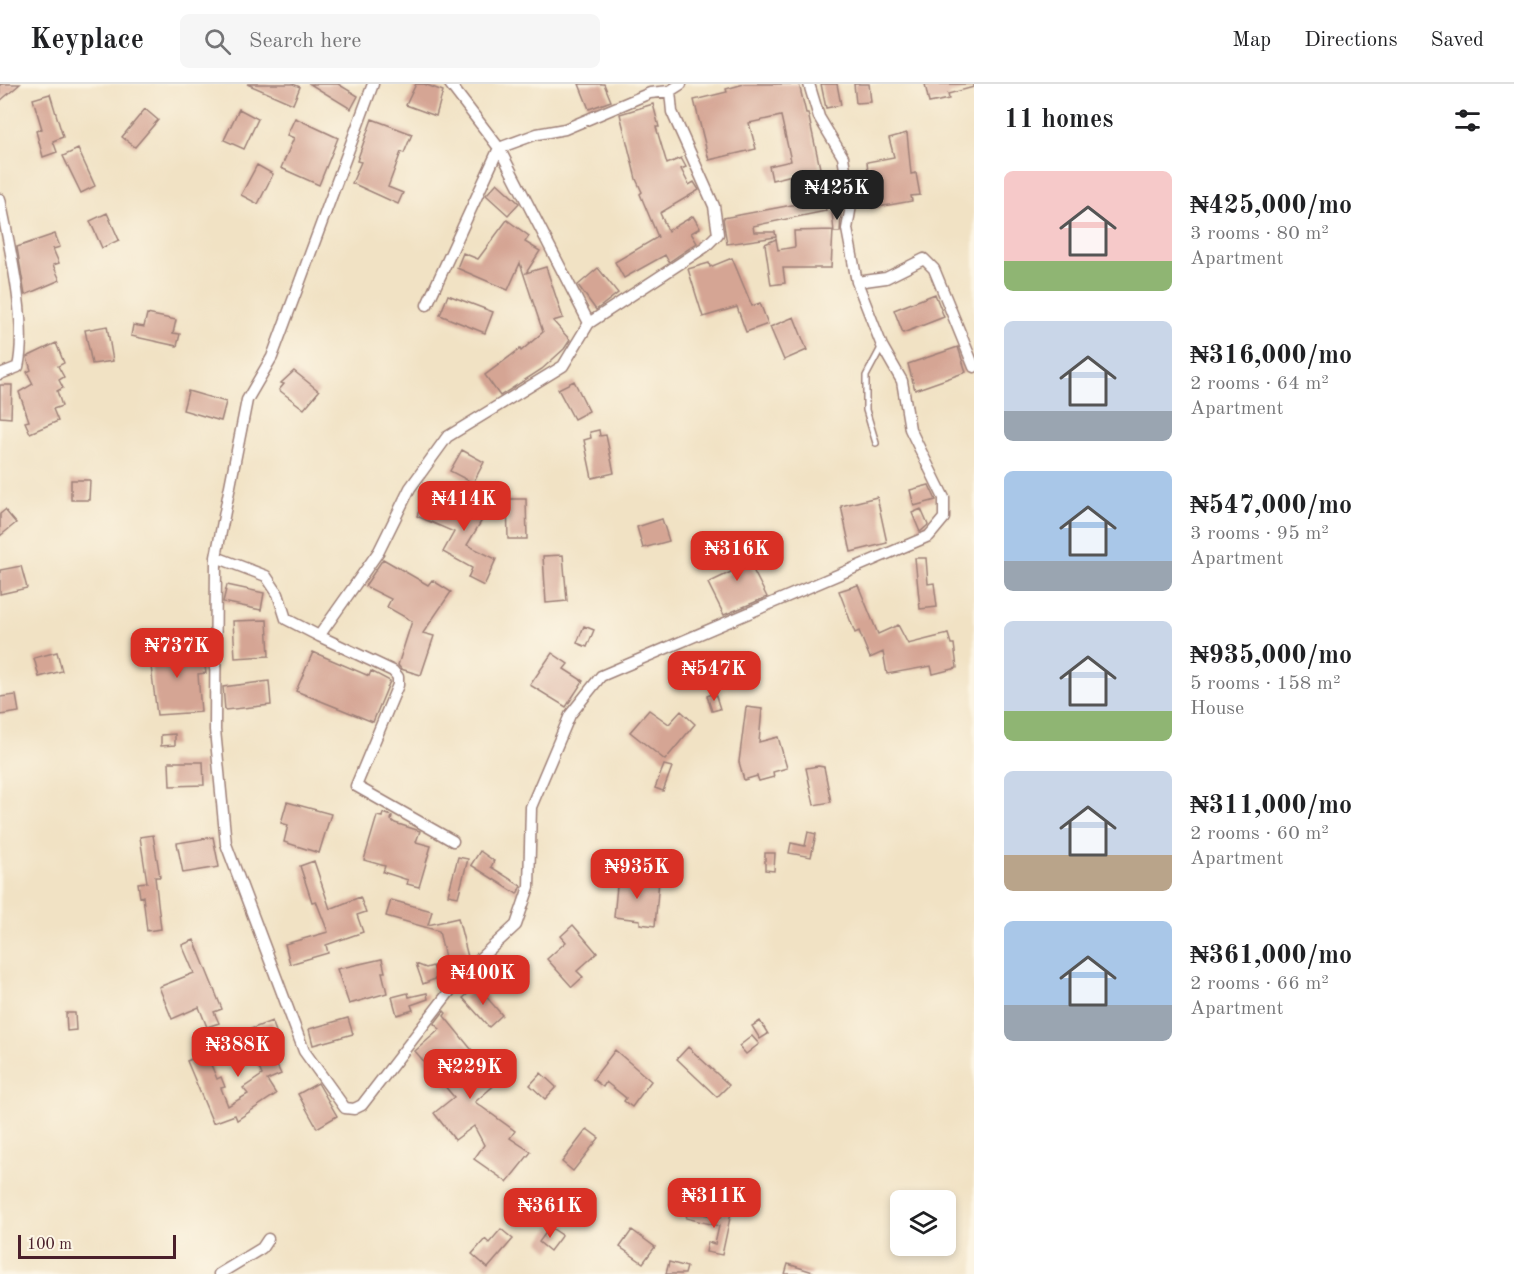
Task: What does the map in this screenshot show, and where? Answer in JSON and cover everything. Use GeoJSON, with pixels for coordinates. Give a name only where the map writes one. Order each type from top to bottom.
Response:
{"type":"FeatureCollection","features":[{"type":"Feature","properties":{"kind":"street"},"geometry":{"type":"LineString","coordinates":[[373,84],[272,357],[247,400],[216,557],[215,730],[226,844],[304,1051],[345,1108],[354,1109],[362,1105],[463,974],[516,925],[530,887],[531,807],[570,715],[601,676],[929,536],[944,518],[944,498],[910,429],[902,381],[882,346],[857,282],[847,229],[851,205],[843,157],[819,117],[809,84]]}},
{"type":"Feature","properties":{"kind":"street"},"geometry":{"type":"LineString","coordinates":[[450,84],[499,148],[589,323]]}},
{"type":"Feature","properties":{"kind":"street"},"geometry":{"type":"LineString","coordinates":[[427,305],[499,148],[537,135],[565,129],[650,93],[670,91],[681,84]]}},
{"type":"Feature","properties":{"kind":"street"},"geometry":{"type":"LineString","coordinates":[[319,636],[379,552],[410,488],[447,437],[563,366],[589,323],[705,248],[718,234],[714,206],[672,112],[670,91]]}},
{"type":"Feature","properties":{"kind":"street"},"geometry":{"type":"LineString","coordinates":[[0,199],[13,260],[22,352],[18,367],[0,374]]}},
{"type":"Feature","properties":{"kind":"street"},"geometry":{"type":"LineString","coordinates":[[857,282],[886,278],[924,259],[934,269],[974,367]]}},
{"type":"Feature","properties":{"kind":"street"},"geometry":{"type":"LineString","coordinates":[[216,557],[266,576],[278,594],[286,619],[393,671],[398,677],[398,685],[356,786],[453,841]]}},
{"type":"Feature","properties":{"kind":"street"},"geometry":{"type":"LineString","coordinates":[[219,1274],[262,1248],[268,1239]]}},
{"type":"Feature","properties":{"kind":"lane"},"geometry":{"type":"LineString","coordinates":[[876,443],[866,410],[866,375],[882,346]]}},
{"type":"Feature","properties":{"kind":"building"},"geometry":{"type":"Polygon","coordinates":[[[0,84],[20,84],[0,101],[0,84]]]}},
{"type":"Feature","properties":{"kind":"building"},"geometry":{"type":"Polygon","coordinates":[[[247,84],[293,84],[300,87],[293,104],[247,84]]]}},
{"type":"Feature","properties":{"kind":"building"},"geometry":{"type":"Polygon","coordinates":[[[310,84],[338,84],[358,96],[351,109],[310,84]]]}},
{"type":"Feature","properties":{"kind":"building"},"geometry":{"type":"Polygon","coordinates":[[[416,84],[424,84],[443,91],[436,116],[406,105],[416,84]]]}},
{"type":"Feature","properties":{"kind":"building"},"geometry":{"type":"Polygon","coordinates":[[[579,84],[604,84],[611,101],[589,109],[579,84]]]}},
{"type":"Feature","properties":{"kind":"building"},"geometry":{"type":"Polygon","coordinates":[[[744,84],[799,84],[820,168],[772,180],[769,166],[791,161],[781,116],[749,123],[756,149],[709,160],[694,100],[727,92],[726,89],[744,84]]]}},
{"type":"Feature","properties":{"kind":"building"},"geometry":{"type":"Polygon","coordinates":[[[821,84],[837,84],[841,105],[826,108],[821,84]]]}},
{"type":"Feature","properties":{"kind":"building"},"geometry":{"type":"Polygon","coordinates":[[[854,84],[869,84],[871,102],[856,103],[854,84]]]}},
{"type":"Feature","properties":{"kind":"building"},"geometry":{"type":"Polygon","coordinates":[[[925,84],[974,84],[974,87],[948,94],[949,99],[929,103],[925,84]]]}},
{"type":"Feature","properties":{"kind":"building"},"geometry":{"type":"Polygon","coordinates":[[[50,94],[63,137],[53,141],[57,152],[43,157],[36,131],[42,129],[33,99],[50,94]]]}},
{"type":"Feature","properties":{"kind":"building"},"geometry":{"type":"Polygon","coordinates":[[[653,104],[659,127],[656,127],[667,164],[681,158],[686,167],[681,169],[689,185],[694,182],[699,190],[660,213],[668,231],[693,216],[700,228],[691,233],[697,243],[669,262],[665,255],[624,278],[615,262],[658,237],[640,194],[642,192],[636,179],[620,114],[653,104]]]}},
{"type":"Feature","properties":{"kind":"building"},"geometry":{"type":"Polygon","coordinates":[[[145,109],[158,120],[135,147],[122,137],[145,109]]]}},
{"type":"Feature","properties":{"kind":"building"},"geometry":{"type":"Polygon","coordinates":[[[239,109],[258,119],[244,149],[224,140],[239,109]]]}},
{"type":"Feature","properties":{"kind":"building"},"geometry":{"type":"Polygon","coordinates":[[[295,118],[338,138],[319,185],[281,168],[294,138],[287,135],[295,118]]]}},
{"type":"Feature","properties":{"kind":"building"},"geometry":{"type":"Polygon","coordinates":[[[372,119],[412,134],[404,153],[401,152],[388,187],[403,193],[398,204],[352,183],[361,162],[357,161],[372,119]]]}},
{"type":"Feature","properties":{"kind":"building"},"geometry":{"type":"Polygon","coordinates":[[[907,133],[911,174],[916,173],[920,195],[911,196],[912,201],[872,208],[867,162],[894,157],[889,138],[907,133]]]}},
{"type":"Feature","properties":{"kind":"building"},"geometry":{"type":"Polygon","coordinates":[[[78,149],[95,186],[81,193],[63,156],[78,149]]]}},
{"type":"Feature","properties":{"kind":"building"},"geometry":{"type":"Polygon","coordinates":[[[257,165],[273,174],[258,204],[241,195],[257,165]]]}},
{"type":"Feature","properties":{"kind":"building"},"geometry":{"type":"Polygon","coordinates":[[[497,183],[519,203],[508,215],[486,195],[497,183]]]}},
{"type":"Feature","properties":{"kind":"building"},"geometry":{"type":"Polygon","coordinates":[[[824,199],[826,211],[753,226],[754,232],[775,232],[776,237],[727,244],[723,218],[824,199]]]}},
{"type":"Feature","properties":{"kind":"building"},"geometry":{"type":"Polygon","coordinates":[[[841,211],[840,232],[834,232],[832,212],[841,211]]]}},
{"type":"Feature","properties":{"kind":"building"},"geometry":{"type":"Polygon","coordinates":[[[107,213],[119,240],[102,248],[90,221],[107,213]]]}},
{"type":"Feature","properties":{"kind":"building"},"geometry":{"type":"Polygon","coordinates":[[[507,220],[529,236],[525,242],[540,251],[526,273],[546,267],[563,318],[553,321],[570,340],[564,349],[542,369],[500,396],[485,375],[520,349],[521,351],[543,332],[520,263],[508,290],[457,268],[463,253],[478,259],[507,220]]]}},
{"type":"Feature","properties":{"kind":"building"},"geometry":{"type":"Polygon","coordinates":[[[833,230],[831,268],[783,268],[785,283],[771,285],[765,244],[776,239],[778,250],[795,247],[794,231],[833,230]]]}},
{"type":"Feature","properties":{"kind":"building"},"geometry":{"type":"Polygon","coordinates":[[[55,234],[60,247],[53,249],[59,263],[53,265],[60,280],[25,295],[17,247],[55,234]]]}},
{"type":"Feature","properties":{"kind":"building"},"geometry":{"type":"Polygon","coordinates":[[[732,258],[752,306],[760,303],[768,324],[746,332],[737,307],[703,317],[688,269],[709,263],[710,267],[732,258]]]}},
{"type":"Feature","properties":{"kind":"building"},"geometry":{"type":"Polygon","coordinates":[[[598,268],[618,293],[596,310],[578,285],[598,268]]]}},
{"type":"Feature","properties":{"kind":"building"},"geometry":{"type":"Polygon","coordinates":[[[935,294],[944,317],[903,333],[894,310],[935,294]]]}},
{"type":"Feature","properties":{"kind":"building"},"geometry":{"type":"Polygon","coordinates":[[[448,295],[493,312],[485,333],[440,315],[448,295]]]}},
{"type":"Feature","properties":{"kind":"building"},"geometry":{"type":"Polygon","coordinates":[[[147,314],[176,320],[173,333],[180,334],[177,346],[131,336],[133,325],[144,327],[147,314]]]}},
{"type":"Feature","properties":{"kind":"building"},"geometry":{"type":"Polygon","coordinates":[[[794,317],[807,350],[784,360],[770,327],[794,317]]]}},
{"type":"Feature","properties":{"kind":"building"},"geometry":{"type":"Polygon","coordinates":[[[107,326],[113,361],[92,364],[85,330],[107,326]]]}},
{"type":"Feature","properties":{"kind":"building"},"geometry":{"type":"Polygon","coordinates":[[[56,343],[64,363],[58,366],[64,377],[59,380],[63,388],[57,391],[62,406],[53,409],[58,421],[30,433],[25,422],[29,421],[19,392],[33,384],[27,372],[31,370],[27,357],[56,343]]]}},
{"type":"Feature","properties":{"kind":"building"},"geometry":{"type":"Polygon","coordinates":[[[958,347],[966,372],[915,390],[908,364],[958,347]]]}},
{"type":"Feature","properties":{"kind":"building"},"geometry":{"type":"Polygon","coordinates":[[[294,371],[319,391],[304,409],[279,390],[284,384],[281,383],[294,371]]]}},
{"type":"Feature","properties":{"kind":"building"},"geometry":{"type":"Polygon","coordinates":[[[574,381],[589,411],[574,419],[558,389],[574,381]]]}},
{"type":"Feature","properties":{"kind":"building"},"geometry":{"type":"Polygon","coordinates":[[[0,385],[12,385],[11,418],[0,417],[0,385]]]}},
{"type":"Feature","properties":{"kind":"building"},"geometry":{"type":"Polygon","coordinates":[[[188,391],[226,402],[221,421],[183,410],[188,391]]]}},
{"type":"Feature","properties":{"kind":"building"},"geometry":{"type":"Polygon","coordinates":[[[599,430],[600,436],[606,435],[614,473],[592,478],[584,440],[591,438],[590,432],[599,430]]]}},
{"type":"Feature","properties":{"kind":"building"},"geometry":{"type":"Polygon","coordinates":[[[462,450],[484,462],[473,483],[450,471],[462,450]]]}},
{"type":"Feature","properties":{"kind":"building"},"geometry":{"type":"Polygon","coordinates":[[[71,480],[90,480],[89,500],[71,500],[71,480]]]}},
{"type":"Feature","properties":{"kind":"building"},"geometry":{"type":"Polygon","coordinates":[[[481,485],[497,495],[467,545],[496,559],[484,586],[468,578],[472,568],[443,552],[454,532],[417,516],[424,498],[462,515],[481,485]]]}},
{"type":"Feature","properties":{"kind":"building"},"geometry":{"type":"Polygon","coordinates":[[[929,485],[936,500],[914,506],[910,490],[929,485]]]}},
{"type":"Feature","properties":{"kind":"building"},"geometry":{"type":"Polygon","coordinates":[[[877,497],[887,543],[851,552],[841,506],[877,497]]]}},
{"type":"Feature","properties":{"kind":"building"},"geometry":{"type":"Polygon","coordinates":[[[507,499],[526,499],[527,539],[508,539],[507,499]]]}},
{"type":"Feature","properties":{"kind":"building"},"geometry":{"type":"Polygon","coordinates":[[[921,509],[928,525],[920,532],[912,513],[921,509]]]}},
{"type":"Feature","properties":{"kind":"building"},"geometry":{"type":"Polygon","coordinates":[[[5,510],[16,523],[0,536],[0,514],[5,510]]]}},
{"type":"Feature","properties":{"kind":"building"},"geometry":{"type":"Polygon","coordinates":[[[662,519],[669,541],[643,548],[637,527],[662,519]]]}},
{"type":"Feature","properties":{"kind":"building"},"geometry":{"type":"Polygon","coordinates":[[[743,540],[746,556],[767,597],[724,615],[708,583],[731,572],[723,546],[743,540]]]}},
{"type":"Feature","properties":{"kind":"building"},"geometry":{"type":"Polygon","coordinates":[[[563,555],[567,601],[546,603],[543,556],[563,555]]]}},
{"type":"Feature","properties":{"kind":"building"},"geometry":{"type":"Polygon","coordinates":[[[915,558],[926,558],[928,584],[934,583],[937,607],[920,609],[915,558]]]}},
{"type":"Feature","properties":{"kind":"building"},"geometry":{"type":"Polygon","coordinates":[[[383,559],[428,585],[432,580],[451,592],[423,633],[434,636],[421,675],[401,669],[398,665],[412,621],[387,607],[391,599],[365,586],[383,559]]]}},
{"type":"Feature","properties":{"kind":"building"},"geometry":{"type":"Polygon","coordinates":[[[21,566],[27,588],[0,594],[0,570],[21,566]]]}},
{"type":"Feature","properties":{"kind":"building"},"geometry":{"type":"Polygon","coordinates":[[[227,585],[264,593],[261,610],[223,602],[227,585]]]}},
{"type":"Feature","properties":{"kind":"building"},"geometry":{"type":"Polygon","coordinates":[[[858,585],[878,634],[898,625],[908,644],[948,634],[951,644],[954,644],[957,668],[933,674],[931,666],[887,674],[883,652],[870,658],[859,631],[855,633],[839,591],[858,585]]]}},
{"type":"Feature","properties":{"kind":"building"},"geometry":{"type":"Polygon","coordinates":[[[267,620],[269,656],[235,658],[233,621],[267,620]]]}},
{"type":"Feature","properties":{"kind":"building"},"geometry":{"type":"Polygon","coordinates":[[[584,626],[594,630],[587,647],[577,643],[584,626]]]}},
{"type":"Feature","properties":{"kind":"building"},"geometry":{"type":"Polygon","coordinates":[[[201,643],[206,673],[198,674],[201,712],[157,715],[149,650],[201,643]]]}},
{"type":"Feature","properties":{"kind":"building"},"geometry":{"type":"Polygon","coordinates":[[[57,652],[62,671],[39,677],[34,658],[57,652]]]}},
{"type":"Feature","properties":{"kind":"building"},"geometry":{"type":"Polygon","coordinates":[[[313,652],[369,676],[371,671],[390,681],[373,722],[296,691],[313,652]]]}},
{"type":"Feature","properties":{"kind":"building"},"geometry":{"type":"Polygon","coordinates":[[[552,653],[568,664],[564,669],[583,681],[566,707],[530,685],[552,653]]]}},
{"type":"Feature","properties":{"kind":"building"},"geometry":{"type":"Polygon","coordinates":[[[269,681],[271,705],[225,710],[223,687],[269,681]]]}},
{"type":"Feature","properties":{"kind":"building"},"geometry":{"type":"Polygon","coordinates":[[[715,693],[720,709],[712,711],[707,696],[715,693]]]}},
{"type":"Feature","properties":{"kind":"building"},"geometry":{"type":"Polygon","coordinates":[[[16,695],[19,712],[0,715],[0,697],[16,695]]]}},
{"type":"Feature","properties":{"kind":"building"},"geometry":{"type":"Polygon","coordinates":[[[746,707],[762,709],[759,742],[778,737],[787,768],[773,772],[774,777],[759,781],[757,776],[744,780],[739,762],[746,707]]]}},
{"type":"Feature","properties":{"kind":"building"},"geometry":{"type":"Polygon","coordinates":[[[649,710],[669,724],[681,711],[695,724],[665,760],[630,732],[649,710]]]}},
{"type":"Feature","properties":{"kind":"building"},"geometry":{"type":"Polygon","coordinates":[[[175,734],[175,745],[161,746],[161,735],[175,734]]]}},
{"type":"Feature","properties":{"kind":"building"},"geometry":{"type":"Polygon","coordinates":[[[169,762],[203,762],[204,785],[170,786],[169,762]]]}},
{"type":"Feature","properties":{"kind":"building"},"geometry":{"type":"Polygon","coordinates":[[[664,765],[672,767],[663,791],[655,788],[664,765]]]}},
{"type":"Feature","properties":{"kind":"building"},"geometry":{"type":"Polygon","coordinates":[[[824,767],[831,802],[814,805],[806,768],[824,767]]]}},
{"type":"Feature","properties":{"kind":"building"},"geometry":{"type":"Polygon","coordinates":[[[287,802],[331,814],[319,853],[284,842],[288,825],[281,823],[287,802]]]}},
{"type":"Feature","properties":{"kind":"building"},"geometry":{"type":"Polygon","coordinates":[[[383,813],[392,816],[391,820],[395,823],[420,831],[416,842],[431,846],[419,887],[407,884],[408,880],[383,872],[385,866],[364,860],[377,816],[382,817],[383,813]]]}},
{"type":"Feature","properties":{"kind":"building"},"geometry":{"type":"Polygon","coordinates":[[[808,832],[816,834],[811,857],[789,853],[791,843],[805,846],[808,832]]]}},
{"type":"Feature","properties":{"kind":"building"},"geometry":{"type":"Polygon","coordinates":[[[153,835],[160,877],[155,877],[161,929],[147,931],[143,896],[140,897],[138,883],[147,882],[140,837],[153,835]]]}},
{"type":"Feature","properties":{"kind":"building"},"geometry":{"type":"Polygon","coordinates":[[[213,837],[219,867],[183,873],[177,843],[213,837]]]}},
{"type":"Feature","properties":{"kind":"building"},"geometry":{"type":"Polygon","coordinates":[[[480,851],[494,861],[491,867],[521,886],[517,894],[471,865],[480,851]]]}},
{"type":"Feature","properties":{"kind":"building"},"geometry":{"type":"Polygon","coordinates":[[[765,853],[775,853],[774,871],[765,870],[765,853]]]}},
{"type":"Feature","properties":{"kind":"building"},"geometry":{"type":"Polygon","coordinates":[[[458,857],[468,859],[458,897],[448,895],[458,857]]]}},
{"type":"Feature","properties":{"kind":"building"},"geometry":{"type":"Polygon","coordinates":[[[314,861],[330,909],[360,897],[366,912],[357,915],[363,932],[326,945],[328,953],[290,964],[285,944],[328,932],[316,901],[312,902],[300,866],[314,861]]]}},
{"type":"Feature","properties":{"kind":"building"},"geometry":{"type":"Polygon","coordinates":[[[618,876],[659,880],[655,926],[640,924],[640,920],[614,917],[618,876]]]}},
{"type":"Feature","properties":{"kind":"building"},"geometry":{"type":"Polygon","coordinates":[[[391,900],[432,911],[428,925],[458,918],[468,957],[446,962],[439,931],[386,916],[391,900]]]}},
{"type":"Feature","properties":{"kind":"building"},"geometry":{"type":"Polygon","coordinates":[[[573,925],[597,953],[577,971],[583,977],[572,987],[547,959],[566,942],[561,936],[573,925]]]}},
{"type":"Feature","properties":{"kind":"building"},"geometry":{"type":"Polygon","coordinates":[[[194,940],[222,1009],[214,1012],[219,1023],[207,1027],[199,1007],[172,1019],[159,987],[194,973],[182,945],[194,940]]]}},
{"type":"Feature","properties":{"kind":"building"},"geometry":{"type":"Polygon","coordinates":[[[382,959],[385,972],[382,972],[387,993],[349,1004],[337,969],[382,959]]]}},
{"type":"Feature","properties":{"kind":"building"},"geometry":{"type":"Polygon","coordinates":[[[416,964],[426,968],[433,966],[437,978],[423,984],[416,964]]]}},
{"type":"Feature","properties":{"kind":"building"},"geometry":{"type":"Polygon","coordinates":[[[477,986],[502,1015],[489,1027],[463,998],[477,986]]]}},
{"type":"Feature","properties":{"kind":"building"},"geometry":{"type":"Polygon","coordinates":[[[408,993],[409,997],[427,993],[428,999],[411,1005],[413,1010],[397,1015],[392,997],[408,993]]]}},
{"type":"Feature","properties":{"kind":"building"},"geometry":{"type":"Polygon","coordinates":[[[444,1011],[446,1013],[444,1016],[498,1082],[475,1102],[515,1131],[510,1138],[531,1152],[507,1182],[474,1159],[484,1145],[474,1126],[455,1140],[434,1113],[454,1097],[415,1051],[440,1029],[434,1024],[444,1011]]]}},
{"type":"Feature","properties":{"kind":"building"},"geometry":{"type":"Polygon","coordinates":[[[66,1013],[75,1013],[76,1030],[67,1031],[66,1013]]]}},
{"type":"Feature","properties":{"kind":"building"},"geometry":{"type":"Polygon","coordinates":[[[348,1018],[353,1034],[313,1045],[309,1029],[348,1018]]]}},
{"type":"Feature","properties":{"kind":"building"},"geometry":{"type":"Polygon","coordinates":[[[272,1021],[277,1034],[264,1039],[281,1074],[267,1080],[276,1094],[237,1120],[235,1115],[213,1123],[187,1061],[206,1053],[217,1079],[221,1077],[225,1087],[221,1088],[228,1106],[248,1094],[243,1088],[262,1075],[243,1032],[272,1021]]]}},
{"type":"Feature","properties":{"kind":"building"},"geometry":{"type":"Polygon","coordinates":[[[760,1021],[768,1034],[760,1039],[752,1026],[760,1021]]]}},
{"type":"Feature","properties":{"kind":"building"},"geometry":{"type":"Polygon","coordinates":[[[752,1036],[759,1044],[746,1054],[739,1046],[752,1036]]]}},
{"type":"Feature","properties":{"kind":"building"},"geometry":{"type":"Polygon","coordinates":[[[688,1047],[729,1085],[717,1097],[677,1059],[688,1047]]]}},
{"type":"Feature","properties":{"kind":"building"},"geometry":{"type":"Polygon","coordinates":[[[615,1050],[651,1081],[632,1107],[624,1101],[626,1098],[606,1082],[603,1087],[593,1079],[615,1050]]]}},
{"type":"Feature","properties":{"kind":"building"},"geometry":{"type":"Polygon","coordinates":[[[541,1073],[556,1087],[545,1099],[530,1085],[541,1073]]]}},
{"type":"Feature","properties":{"kind":"building"},"geometry":{"type":"Polygon","coordinates":[[[318,1083],[337,1116],[317,1128],[298,1094],[318,1083]]]}},
{"type":"Feature","properties":{"kind":"building"},"geometry":{"type":"Polygon","coordinates":[[[587,1129],[599,1138],[573,1171],[562,1162],[587,1129]]]}},
{"type":"Feature","properties":{"kind":"building"},"geometry":{"type":"Polygon","coordinates":[[[688,1211],[721,1218],[723,1211],[731,1213],[722,1255],[706,1252],[708,1242],[715,1244],[719,1226],[686,1218],[688,1211]]]}},
{"type":"Feature","properties":{"kind":"building"},"geometry":{"type":"Polygon","coordinates":[[[550,1227],[562,1235],[550,1251],[539,1242],[550,1227]]]}},
{"type":"Feature","properties":{"kind":"building"},"geometry":{"type":"Polygon","coordinates":[[[501,1229],[513,1239],[488,1268],[472,1254],[485,1239],[489,1243],[501,1229]]]}},
{"type":"Feature","properties":{"kind":"building"},"geometry":{"type":"Polygon","coordinates":[[[632,1230],[655,1247],[643,1263],[620,1247],[632,1230]]]}},
{"type":"Feature","properties":{"kind":"building"},"geometry":{"type":"Polygon","coordinates":[[[669,1262],[687,1267],[685,1274],[666,1274],[669,1262]]]}},
{"type":"Feature","properties":{"kind":"building"},"geometry":{"type":"Polygon","coordinates":[[[788,1264],[813,1272],[812,1274],[785,1274],[788,1264]]]}}]}
